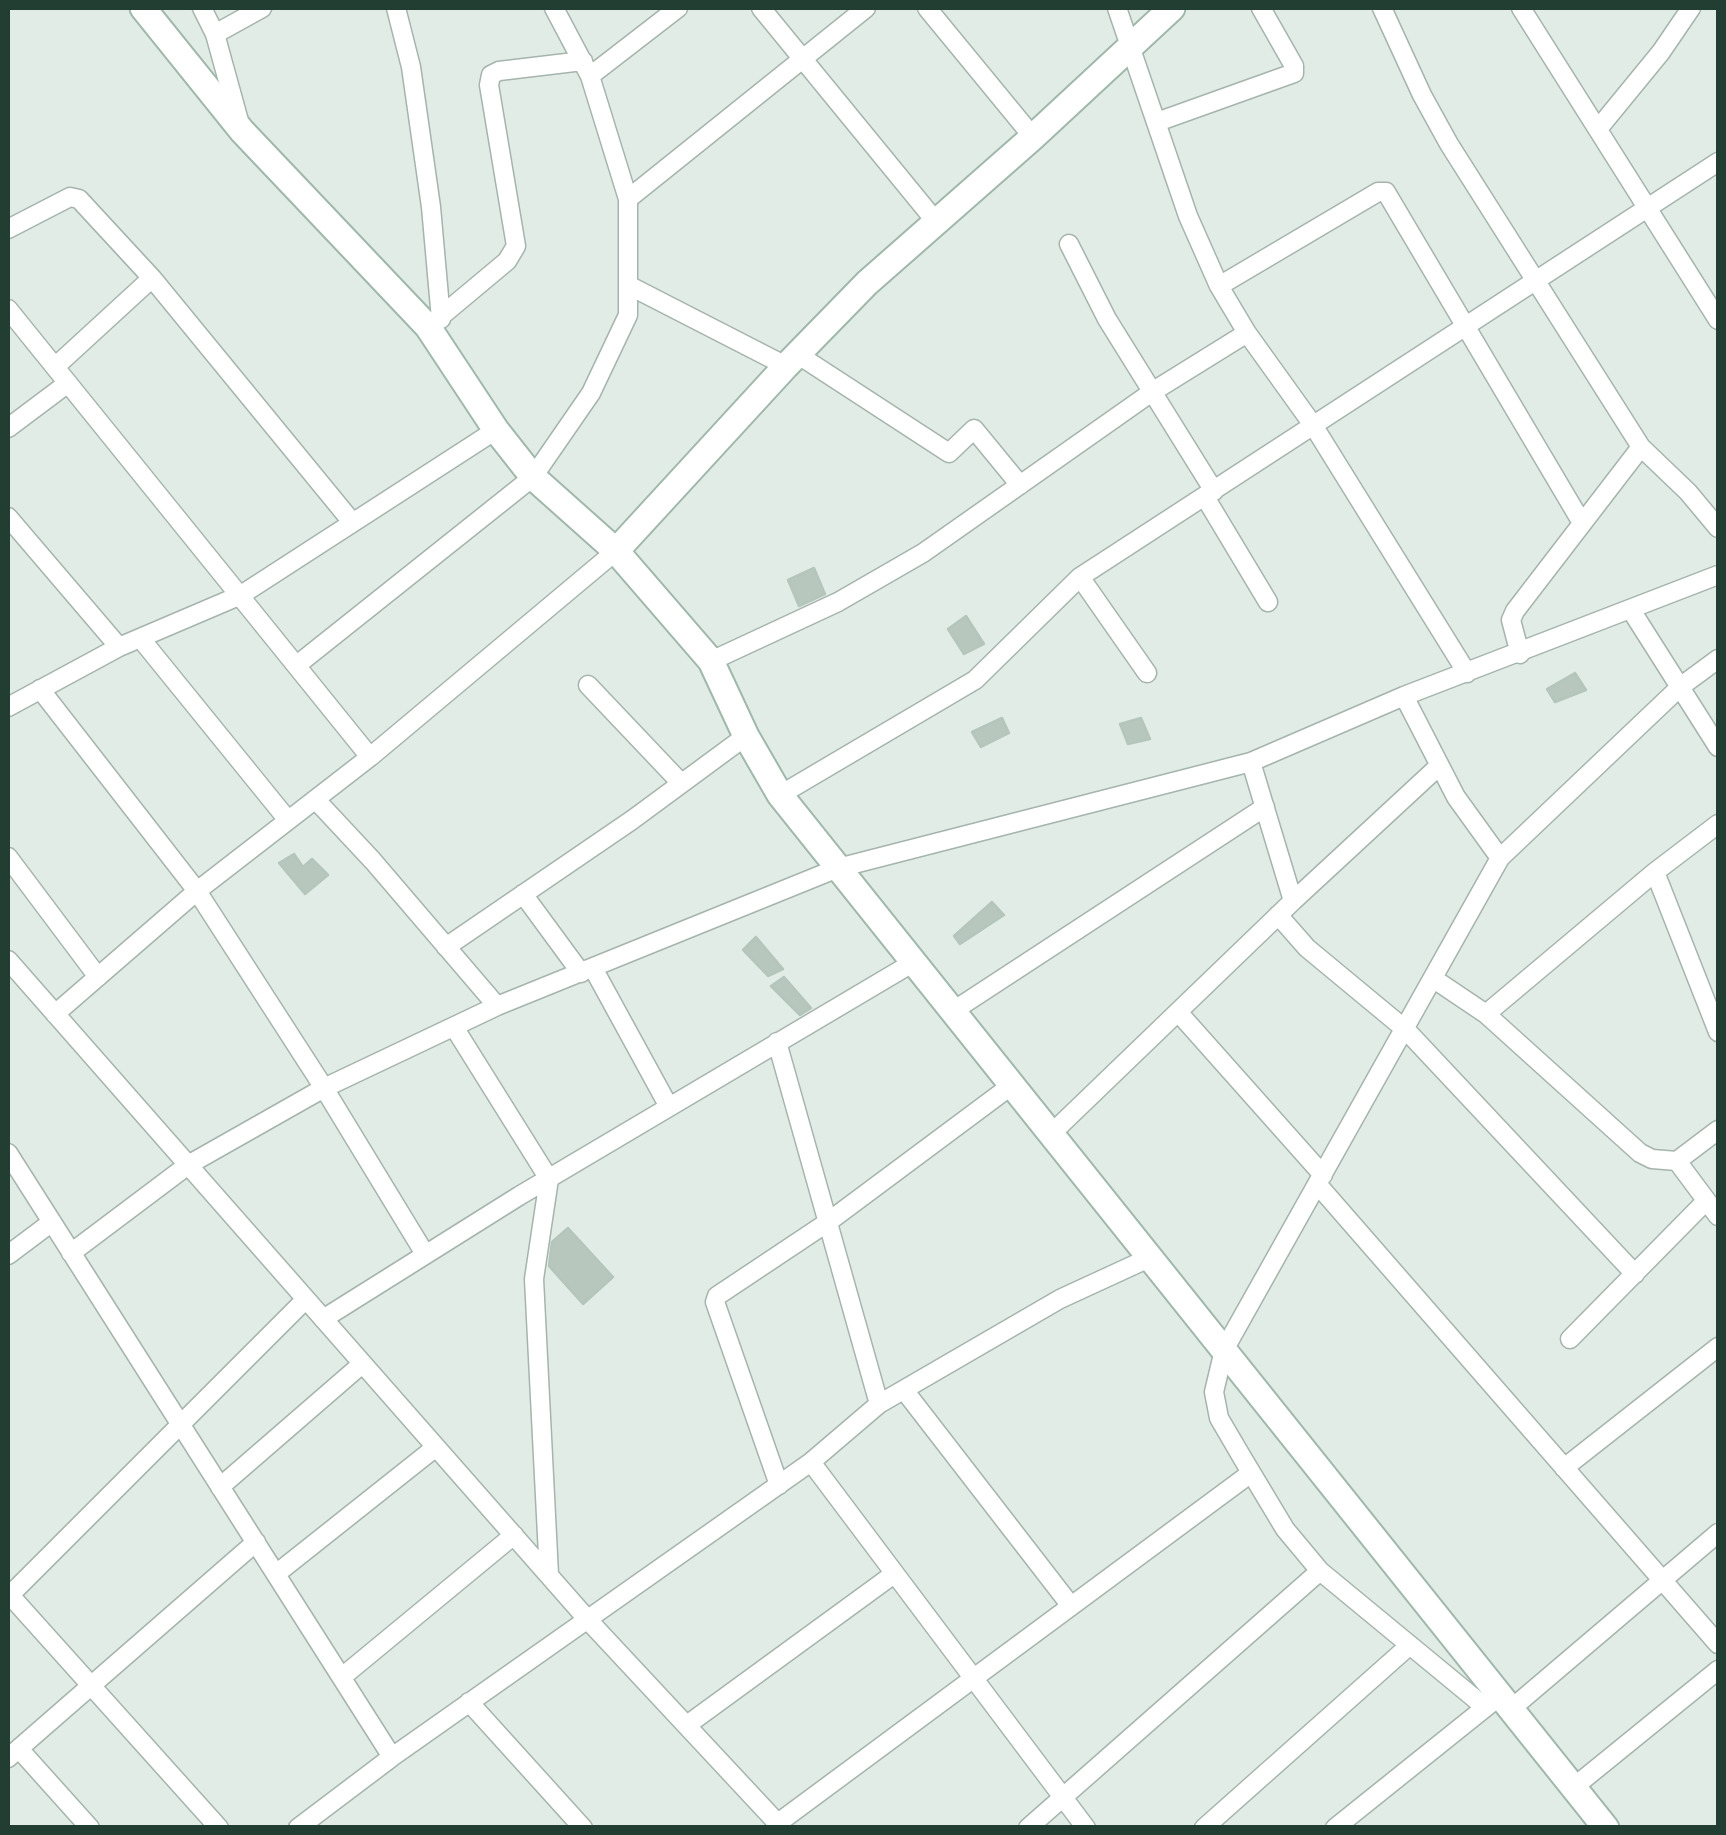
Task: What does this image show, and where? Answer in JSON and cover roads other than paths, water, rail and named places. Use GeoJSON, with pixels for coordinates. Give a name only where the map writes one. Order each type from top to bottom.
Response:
{"type":"FeatureCollection","features":[{"type":"Feature","properties":{"kind":"street"},"geometry":{"type":"LineString","coordinates":[[144,8],[242,131],[434,323],[496,430],[533,477],[616,551],[711,661],[746,736],[780,795],[1224,1350],[1499,1704],[1606,1828]]}},
{"type":"Feature","properties":{"kind":"street"},"geometry":{"type":"LineString","coordinates":[[202,8],[214,34],[242,131]]}},
{"type":"Feature","properties":{"kind":"street"},"geometry":{"type":"LineString","coordinates":[[214,34],[262,8]]}},
{"type":"Feature","properties":{"kind":"street"},"geometry":{"type":"LineString","coordinates":[[396,8],[411,67],[431,207],[434,323]]}},
{"type":"Feature","properties":{"kind":"street"},"geometry":{"type":"LineString","coordinates":[[297,665],[533,477],[591,394],[628,316],[628,199],[586,69],[554,8]]}},
{"type":"Feature","properties":{"kind":"street"},"geometry":{"type":"LineString","coordinates":[[434,323],[507,261],[516,246],[489,85],[492,75],[499,71],[586,69],[678,8]]}},
{"type":"Feature","properties":{"kind":"street"},"geometry":{"type":"LineString","coordinates":[[761,8],[937,223]]}},
{"type":"Feature","properties":{"kind":"street"},"geometry":{"type":"LineString","coordinates":[[628,199],[866,8]]}},
{"type":"Feature","properties":{"kind":"street"},"geometry":{"type":"LineString","coordinates":[[927,8],[1034,138]]}},
{"type":"Feature","properties":{"kind":"street"},"geometry":{"type":"LineString","coordinates":[[1117,8],[1188,216],[1219,286],[1313,425],[1467,673]]}},
{"type":"Feature","properties":{"kind":"street"},"geometry":{"type":"LineString","coordinates":[[55,1014],[197,891],[370,757],[616,551],[866,283],[1034,138],[1172,8]]}},
{"type":"Feature","properties":{"kind":"street"},"geometry":{"type":"LineString","coordinates":[[1158,122],[1294,72],[1262,8]]}},
{"type":"Feature","properties":{"kind":"street"},"geometry":{"type":"LineString","coordinates":[[1382,8],[1449,144],[1641,447],[1688,492],[1718,528]]}},
{"type":"Feature","properties":{"kind":"street"},"geometry":{"type":"LineString","coordinates":[[1522,8],[1717,315]]}},
{"type":"Feature","properties":{"kind":"street"},"geometry":{"type":"LineString","coordinates":[[1598,129],[1691,8]]}},
{"type":"Feature","properties":{"kind":"street"},"geometry":{"type":"LineString","coordinates":[[780,795],[974,680],[1080,577],[1718,162]]}},
{"type":"Feature","properties":{"kind":"street"},"geometry":{"type":"LineString","coordinates":[[1219,286],[1378,192],[1386,192],[1582,523]]}},
{"type":"Feature","properties":{"kind":"street"},"geometry":{"type":"LineString","coordinates":[[8,228],[70,197],[79,199],[152,278],[352,522]]}},
{"type":"Feature","properties":{"kind":"street"},"geometry":{"type":"LineString","coordinates":[[1069,244],[1107,319],[1152,392],[1268,602]]}},
{"type":"Feature","properties":{"kind":"street"},"geometry":{"type":"LineString","coordinates":[[55,367],[152,278]]}},
{"type":"Feature","properties":{"kind":"street"},"geometry":{"type":"LineString","coordinates":[[630,286],[791,360],[950,453],[974,430],[1020,485]]}},
{"type":"Feature","properties":{"kind":"street"},"geometry":{"type":"LineString","coordinates":[[8,308],[370,757]]}},
{"type":"Feature","properties":{"kind":"street"},"geometry":{"type":"LineString","coordinates":[[711,661],[838,602],[899,568],[1152,392],[1248,333]]}},
{"type":"Feature","properties":{"kind":"street"},"geometry":{"type":"LineString","coordinates":[[8,428],[68,383]]}},
{"type":"Feature","properties":{"kind":"street"},"geometry":{"type":"LineString","coordinates":[[8,708],[119,647],[241,595],[496,430]]}},
{"type":"Feature","properties":{"kind":"street"},"geometry":{"type":"LineString","coordinates":[[1520,654],[1511,620],[1515,611],[1641,447]]}},
{"type":"Feature","properties":{"kind":"street"},"geometry":{"type":"LineString","coordinates":[[8,517],[119,647]]}},
{"type":"Feature","properties":{"kind":"street"},"geometry":{"type":"LineString","coordinates":[[71,1252],[188,1165],[324,1088],[497,1006],[838,868],[1251,762],[1404,696],[1718,575]]}},
{"type":"Feature","properties":{"kind":"street"},"geometry":{"type":"LineString","coordinates":[[1080,577],[1146,673]]}},
{"type":"Feature","properties":{"kind":"street"},"geometry":{"type":"LineString","coordinates":[[1631,610],[1718,747]]}},
{"type":"Feature","properties":{"kind":"street"},"geometry":{"type":"LineString","coordinates":[[141,639],[287,819]]}},
{"type":"Feature","properties":{"kind":"street"},"geometry":{"type":"LineString","coordinates":[[1499,1704],[1410,1645],[1320,1571],[1285,1529],[1219,1418],[1214,1392],[1224,1350],[1500,858],[1680,688],[1718,658]]}},
{"type":"Feature","properties":{"kind":"street"},"geometry":{"type":"LineString","coordinates":[[588,685],[680,783]]}},
{"type":"Feature","properties":{"kind":"street"},"geometry":{"type":"LineString","coordinates":[[40,689],[197,891],[425,1254]]}},
{"type":"Feature","properties":{"kind":"street"},"geometry":{"type":"LineString","coordinates":[[1404,696],[1456,797],[1500,858]]}},
{"type":"Feature","properties":{"kind":"street"},"geometry":{"type":"LineString","coordinates":[[446,947],[746,736]]}},
{"type":"Feature","properties":{"kind":"street"},"geometry":{"type":"LineString","coordinates":[[1251,762],[1293,902]]}},
{"type":"Feature","properties":{"kind":"street"},"geometry":{"type":"LineString","coordinates":[[1051,1134],[1439,766]]}},
{"type":"Feature","properties":{"kind":"street"},"geometry":{"type":"LineString","coordinates":[[316,800],[497,1006]]}},
{"type":"Feature","properties":{"kind":"street"},"geometry":{"type":"LineString","coordinates":[[953,1011],[1265,807]]}},
{"type":"Feature","properties":{"kind":"street"},"geometry":{"type":"LineString","coordinates":[[1486,1014],[1718,824]]}},
{"type":"Feature","properties":{"kind":"street"},"geometry":{"type":"LineString","coordinates":[[8,857],[98,976]]}},
{"type":"Feature","properties":{"kind":"street"},"geometry":{"type":"LineString","coordinates":[[1655,872],[1718,1032]]}},
{"type":"Feature","properties":{"kind":"street"},"geometry":{"type":"LineString","coordinates":[[523,894],[587,970],[669,1107]]}},
{"type":"Feature","properties":{"kind":"street"},"geometry":{"type":"LineString","coordinates":[[1278,916],[1307,948],[1406,1030],[1635,1274]]}},
{"type":"Feature","properties":{"kind":"street"},"geometry":{"type":"LineString","coordinates":[[8,960],[588,1620],[780,1825],[972,1678],[1252,1473]]}},
{"type":"Feature","properties":{"kind":"street"},"geometry":{"type":"LineString","coordinates":[[323,1318],[914,962]]}},
{"type":"Feature","properties":{"kind":"street"},"geometry":{"type":"LineString","coordinates":[[1434,979],[1486,1014],[1640,1153],[1677,1162],[1718,1130]]}},
{"type":"Feature","properties":{"kind":"street"},"geometry":{"type":"LineString","coordinates":[[1178,1012],[1718,1644]]}},
{"type":"Feature","properties":{"kind":"street"},"geometry":{"type":"LineString","coordinates":[[454,1027],[549,1179],[534,1279],[549,1575]]}},
{"type":"Feature","properties":{"kind":"street"},"geometry":{"type":"LineString","coordinates":[[777,1042],[879,1404]]}},
{"type":"Feature","properties":{"kind":"street"},"geometry":{"type":"LineString","coordinates":[[779,1485],[715,1302],[722,1292],[828,1222],[1012,1085]]}},
{"type":"Feature","properties":{"kind":"street"},"geometry":{"type":"LineString","coordinates":[[8,1153],[392,1757]]}},
{"type":"Feature","properties":{"kind":"street"},"geometry":{"type":"LineString","coordinates":[[1677,1162],[1718,1216]]}},
{"type":"Feature","properties":{"kind":"street"},"geometry":{"type":"LineString","coordinates":[[1570,1339],[1706,1200]]}},
{"type":"Feature","properties":{"kind":"street"},"geometry":{"type":"LineString","coordinates":[[8,1254],[52,1222]]}},
{"type":"Feature","properties":{"kind":"street"},"geometry":{"type":"LineString","coordinates":[[298,1828],[469,1702],[779,1485],[879,1404],[1060,1299],[1149,1258]]}},
{"type":"Feature","properties":{"kind":"street"},"geometry":{"type":"LineString","coordinates":[[220,1828],[8,1594],[183,1425],[306,1299]]}},
{"type":"Feature","properties":{"kind":"street"},"geometry":{"type":"LineString","coordinates":[[1564,1468],[1718,1347]]}},
{"type":"Feature","properties":{"kind":"street"},"geometry":{"type":"LineString","coordinates":[[220,1487],[362,1364]]}},
{"type":"Feature","properties":{"kind":"street"},"geometry":{"type":"LineString","coordinates":[[904,1390],[1070,1606]]}},
{"type":"Feature","properties":{"kind":"street"},"geometry":{"type":"LineString","coordinates":[[276,1574],[436,1447]]}},
{"type":"Feature","properties":{"kind":"street"},"geometry":{"type":"LineString","coordinates":[[810,1462],[1086,1828]]}},
{"type":"Feature","properties":{"kind":"street"},"geometry":{"type":"LineString","coordinates":[[1335,1828],[1663,1581],[1718,1534]]}},
{"type":"Feature","properties":{"kind":"street"},"geometry":{"type":"LineString","coordinates":[[342,1678],[514,1535]]}},
{"type":"Feature","properties":{"kind":"street"},"geometry":{"type":"LineString","coordinates":[[90,1828],[14,1754],[256,1542]]}},
{"type":"Feature","properties":{"kind":"street"},"geometry":{"type":"LineString","coordinates":[[1028,1828],[1320,1571]]}},
{"type":"Feature","properties":{"kind":"street"},"geometry":{"type":"LineString","coordinates":[[687,1725],[894,1574]]}},
{"type":"Feature","properties":{"kind":"street"},"geometry":{"type":"LineString","coordinates":[[1204,1828],[1410,1645]]}},
{"type":"Feature","properties":{"kind":"street"},"geometry":{"type":"LineString","coordinates":[[1574,1787],[1718,1670]]}},
{"type":"Feature","properties":{"kind":"street"},"geometry":{"type":"LineString","coordinates":[[469,1702],[583,1828]]}}]}
